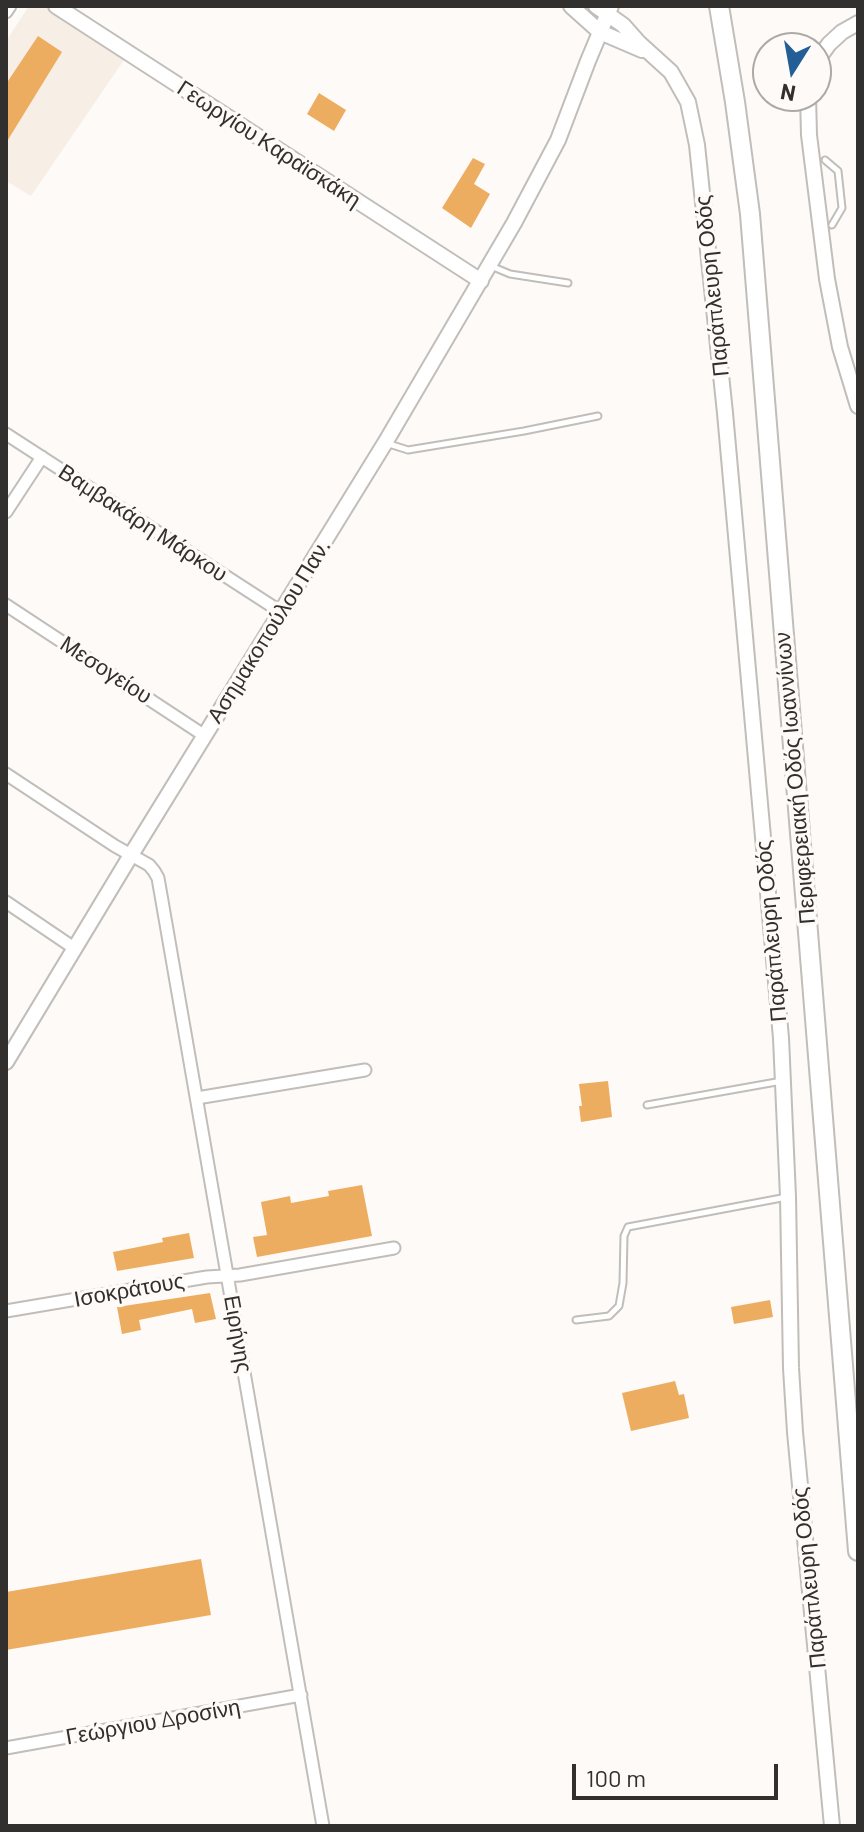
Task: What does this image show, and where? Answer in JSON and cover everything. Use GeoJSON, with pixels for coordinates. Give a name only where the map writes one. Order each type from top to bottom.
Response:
{"type":"FeatureCollection","features":[{"type":"Feature","properties":{"kind":"highway","name":"Περιφερειακή Οδός Ιωαννίνων"},"geometry":{"type":"LineString","coordinates":[[719,6],[750,214],[858,1551]]}},
{"type":"Feature","properties":{"kind":"street"},"geometry":{"type":"LineString","coordinates":[[6,12],[10,6]]}},
{"type":"Feature","properties":{"kind":"street","name":"Γεωργίου Καραϊσκάκη"},"geometry":{"type":"LineString","coordinates":[[56,6],[481,281]]}},
{"type":"Feature","properties":{"kind":"street","name":"Ασημακοπούλου Παν."},"geometry":{"type":"LineString","coordinates":[[6,1062],[481,281],[558,140],[609,8]]}},
{"type":"Feature","properties":{"kind":"street","name":"Παράπλευρη Οδός"},"geometry":{"type":"LineString","coordinates":[[609,8],[626,36],[667,67],[681,87],[691,111],[697,145],[725,413],[777,991],[788,1197],[794,1420],[832,1826]]}},
{"type":"Feature","properties":{"kind":"street"},"geometry":{"type":"LineString","coordinates":[[574,10],[588,32],[588,61]]}},
{"type":"Feature","properties":{"kind":"street","name":"Παράπλευρη Οδός"},"geometry":{"type":"LineString","coordinates":[[574,10],[600,32],[626,36]]}},
{"type":"Feature","properties":{"kind":"street"},"geometry":{"type":"LineString","coordinates":[[832,41],[858,23]]}},
{"type":"Feature","properties":{"kind":"street"},"geometry":{"type":"LineString","coordinates":[[588,61],[605,46],[626,36]]}},
{"type":"Feature","properties":{"kind":"street"},"geometry":{"type":"LineString","coordinates":[[808,112],[827,279],[840,347],[858,406]]}},
{"type":"Feature","properties":{"kind":"street","name":"Βαμβακάρη Μάρκου"},"geometry":{"type":"LineString","coordinates":[[6,434],[281,612]]}},
{"type":"Feature","properties":{"kind":"street"},"geometry":{"type":"LineString","coordinates":[[6,512],[42,457]]}},
{"type":"Feature","properties":{"kind":"street","name":"Μεσογείου"},"geometry":{"type":"LineString","coordinates":[[6,605],[205,736]]}},
{"type":"Feature","properties":{"kind":"street","name":"Ειρήνης"},"geometry":{"type":"LineString","coordinates":[[6,774],[149,865],[158,878],[323,1826]]}},
{"type":"Feature","properties":{"kind":"street"},"geometry":{"type":"LineString","coordinates":[[6,902],[74,948]]}},
{"type":"Feature","properties":{"kind":"street"},"geometry":{"type":"LineString","coordinates":[[197,1098],[365,1070]]}},
{"type":"Feature","properties":{"kind":"street","name":"Ισοκράτους"},"geometry":{"type":"LineString","coordinates":[[6,1311],[394,1248]]}},
{"type":"Feature","properties":{"kind":"street","name":"Γεώργιου Δροσίνη"},"geometry":{"type":"LineString","coordinates":[[6,1748],[301,1695]]}},
{"type":"Feature","properties":{"kind":"lane"},"geometry":{"type":"LineString","coordinates":[[825,160],[838,171],[842,208],[832,225]]}},
{"type":"Feature","properties":{"kind":"lane"},"geometry":{"type":"LineString","coordinates":[[490,265],[510,274],[568,283]]}},
{"type":"Feature","properties":{"kind":"lane"},"geometry":{"type":"LineString","coordinates":[[385,443],[408,450],[598,416]]}},
{"type":"Feature","properties":{"kind":"lane"},"geometry":{"type":"LineString","coordinates":[[647,1105],[783,1081]]}},
{"type":"Feature","properties":{"kind":"lane"},"geometry":{"type":"LineString","coordinates":[[576,1320],[609,1316],[619,1306],[624,1236],[628,1227],[788,1197]]}},
{"type":"Feature","properties":{"kind":"shaded area"},"geometry":{"type":"Polygon","coordinates":[[[29,6],[44,6],[124,60],[31,196],[6,181],[6,41],[29,6]]]}},
{"type":"Feature","properties":{"kind":"building"},"geometry":{"type":"Polygon","coordinates":[[[38,36],[62,52],[6,143],[6,84],[38,36]]]}},
{"type":"Feature","properties":{"kind":"building"},"geometry":{"type":"Polygon","coordinates":[[[319,93],[346,110],[334,131],[307,114],[319,93]]]}},
{"type":"Feature","properties":{"kind":"building"},"geometry":{"type":"Polygon","coordinates":[[[473,158],[485,164],[474,184],[490,194],[471,228],[442,208],[473,158]]]}},
{"type":"Feature","properties":{"kind":"building"},"geometry":{"type":"Polygon","coordinates":[[[608,1081],[612,1117],[581,1122],[579,1084],[608,1081]]]}},
{"type":"Feature","properties":{"kind":"building"},"geometry":{"type":"Polygon","coordinates":[[[362,1185],[372,1236],[257,1257],[253,1237],[267,1235],[261,1202],[290,1196],[291,1203],[329,1196],[328,1191],[362,1185]]]}},
{"type":"Feature","properties":{"kind":"building"},"geometry":{"type":"Polygon","coordinates":[[[189,1233],[194,1258],[117,1271],[113,1252],[163,1242],[162,1238],[189,1233]]]}},
{"type":"Feature","properties":{"kind":"building"},"geometry":{"type":"Polygon","coordinates":[[[210,1293],[216,1319],[195,1323],[192,1309],[139,1320],[141,1330],[122,1334],[117,1307],[210,1293]]]}},
{"type":"Feature","properties":{"kind":"building"},"geometry":{"type":"Polygon","coordinates":[[[770,1300],[773,1317],[734,1324],[731,1307],[770,1300]]]}},
{"type":"Feature","properties":{"kind":"building"},"geometry":{"type":"Polygon","coordinates":[[[675,1381],[679,1395],[684,1394],[689,1418],[631,1431],[622,1393],[675,1381]]]}},
{"type":"Feature","properties":{"kind":"building"},"geometry":{"type":"Polygon","coordinates":[[[201,1559],[211,1615],[6,1650],[6,1592],[201,1559]]]}}]}
